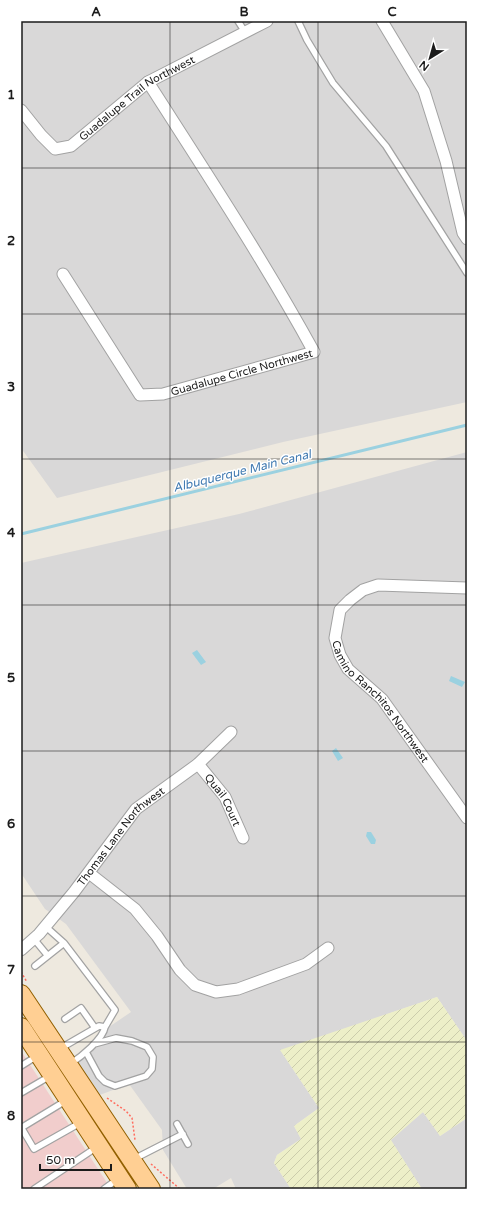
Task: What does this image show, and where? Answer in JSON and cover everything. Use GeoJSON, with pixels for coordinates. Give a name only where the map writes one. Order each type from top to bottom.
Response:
{"type":"FeatureCollection","features":[{"type":"Feature","properties":{"kind":"main road"},"geometry":{"type":"LineString","coordinates":[[21,994],[151,1189]]}},
{"type":"Feature","properties":{"kind":"main road"},"geometry":{"type":"LineString","coordinates":[[23,1034],[39,1055],[124,1184]]}},
{"type":"Feature","properties":{"kind":"street","name":"Guadalupe Trail Northwest"},"geometry":{"type":"LineString","coordinates":[[21,110],[41,135],[55,149],[71,146],[148,82],[266,21]]}},
{"type":"Feature","properties":{"kind":"street"},"geometry":{"type":"LineString","coordinates":[[382,21],[424,91],[431,111],[463,232],[467,239]]}},
{"type":"Feature","properties":{"kind":"street","name":"Guadalupe Circle Northwest"},"geometry":{"type":"LineString","coordinates":[[64,274],[140,395],[163,394],[314,352],[283,295],[148,82]]}},
{"type":"Feature","properties":{"kind":"street","name":"Camino Ranchitos Northwest"},"geometry":{"type":"LineString","coordinates":[[467,588],[378,585],[363,590],[340,610],[336,624],[335,638],[340,655],[348,669],[382,699],[467,818]]}},
{"type":"Feature","properties":{"kind":"street","name":"Thomas Lane Northwest"},"geometry":{"type":"LineString","coordinates":[[21,950],[34,939],[89,873],[136,809],[198,764],[231,732]]}},
{"type":"Feature","properties":{"kind":"street","name":"Quail Court"},"geometry":{"type":"LineString","coordinates":[[198,764],[225,797],[243,838]]}},
{"type":"Feature","properties":{"kind":"street"},"geometry":{"type":"LineString","coordinates":[[89,873],[136,909],[157,936],[180,970],[195,985],[216,992],[238,989],[306,964],[328,948]]}},
{"type":"Feature","properties":{"kind":"lane"},"geometry":{"type":"LineString","coordinates":[[238,21],[245,32]]}},
{"type":"Feature","properties":{"kind":"lane"},"geometry":{"type":"LineString","coordinates":[[298,21],[306,40],[333,83],[386,146],[467,273]]}},
{"type":"Feature","properties":{"kind":"lane"},"geometry":{"type":"LineString","coordinates":[[45,926],[64,943],[115,1010],[104,1031],[94,1044],[68,1065]]}},
{"type":"Feature","properties":{"kind":"lane"},"geometry":{"type":"LineString","coordinates":[[34,939],[48,956]]}},
{"type":"Feature","properties":{"kind":"lane"},"geometry":{"type":"LineString","coordinates":[[35,966],[64,943]]}},
{"type":"Feature","properties":{"kind":"lane"},"geometry":{"type":"LineString","coordinates":[[65,1019],[81,1008],[95,1028]]}},
{"type":"Feature","properties":{"kind":"lane"},"geometry":{"type":"LineString","coordinates":[[58,1049],[99,1026],[105,1027]]}},
{"type":"Feature","properties":{"kind":"lane"},"geometry":{"type":"LineString","coordinates":[[86,1052],[99,1076],[105,1082],[115,1086],[146,1076],[152,1069],[153,1057],[146,1048],[132,1041],[116,1038],[94,1044]]}},
{"type":"Feature","properties":{"kind":"lane"},"geometry":{"type":"LineString","coordinates":[[21,1066],[39,1055]]}},
{"type":"Feature","properties":{"kind":"lane"},"geometry":{"type":"LineString","coordinates":[[21,1093],[52,1075]]}},
{"type":"Feature","properties":{"kind":"lane"},"geometry":{"type":"LineString","coordinates":[[68,1099],[21,1128],[34,1149],[83,1121]]}},
{"type":"Feature","properties":{"kind":"lane"},"geometry":{"type":"LineString","coordinates":[[178,1124],[188,1144]]}},
{"type":"Feature","properties":{"kind":"lane"},"geometry":{"type":"LineString","coordinates":[[132,1160],[183,1134]]}},
{"type":"Feature","properties":{"kind":"lane"},"geometry":{"type":"LineString","coordinates":[[34,1189],[99,1146]]}},
{"type":"Feature","properties":{"kind":"lane"},"geometry":{"type":"LineString","coordinates":[[104,1189],[124,1184]]}},
{"type":"Feature","properties":{"kind":"shaded area"},"geometry":{"type":"Polygon","coordinates":[[[21,21],[467,21],[467,402],[283,442],[57,498],[21,448],[21,21]]]}},
{"type":"Feature","properties":{"kind":"shaded area"},"geometry":{"type":"Polygon","coordinates":[[[467,452],[467,1041],[437,997],[281,1051],[319,1108],[294,1126],[301,1139],[277,1155],[274,1163],[291,1189],[236,1189],[231,1178],[213,1189],[187,1189],[163,1150],[162,1130],[129,1084],[97,1096],[74,1063],[86,1055],[109,1027],[131,1012],[66,924],[45,909],[21,873],[21,563],[239,514],[467,452]]]}},
{"type":"Feature","properties":{"kind":"shaded area"},"geometry":{"type":"Polygon","coordinates":[[[21,1051],[111,1189],[21,1189],[21,1051]]]}},
{"type":"Feature","properties":{"kind":"shaded area"},"geometry":{"type":"Polygon","coordinates":[[[423,1112],[440,1136],[467,1118],[467,1187],[458,1189],[422,1189],[390,1140],[423,1112]]]}},
{"type":"Feature","properties":{"kind":"green space"},"geometry":{"type":"Polygon","coordinates":[[[437,997],[467,1041],[467,1118],[440,1136],[423,1112],[391,1140],[422,1189],[291,1189],[274,1163],[277,1155],[301,1139],[294,1126],[319,1108],[280,1050],[437,997]]]}},
{"type":"Feature","properties":{"kind":"water"},"geometry":{"type":"Polygon","coordinates":[[[197,650],[206,662],[201,665],[192,653],[197,650]]]}},
{"type":"Feature","properties":{"kind":"water"},"geometry":{"type":"Polygon","coordinates":[[[451,676],[465,682],[462,687],[449,681],[451,676]]]}},
{"type":"Feature","properties":{"kind":"water"},"geometry":{"type":"Polygon","coordinates":[[[336,748],[343,758],[338,761],[332,751],[336,748]]]}},
{"type":"Feature","properties":{"kind":"water"},"geometry":{"type":"Polygon","coordinates":[[[367,832],[371,832],[376,840],[375,844],[371,844],[366,836],[367,832]]]}},
{"type":"Feature","properties":{"kind":"waterway","name":"Albuquerque Main Canal"},"geometry":{"type":"LineString","coordinates":[[21,534],[467,425]]}}]}
